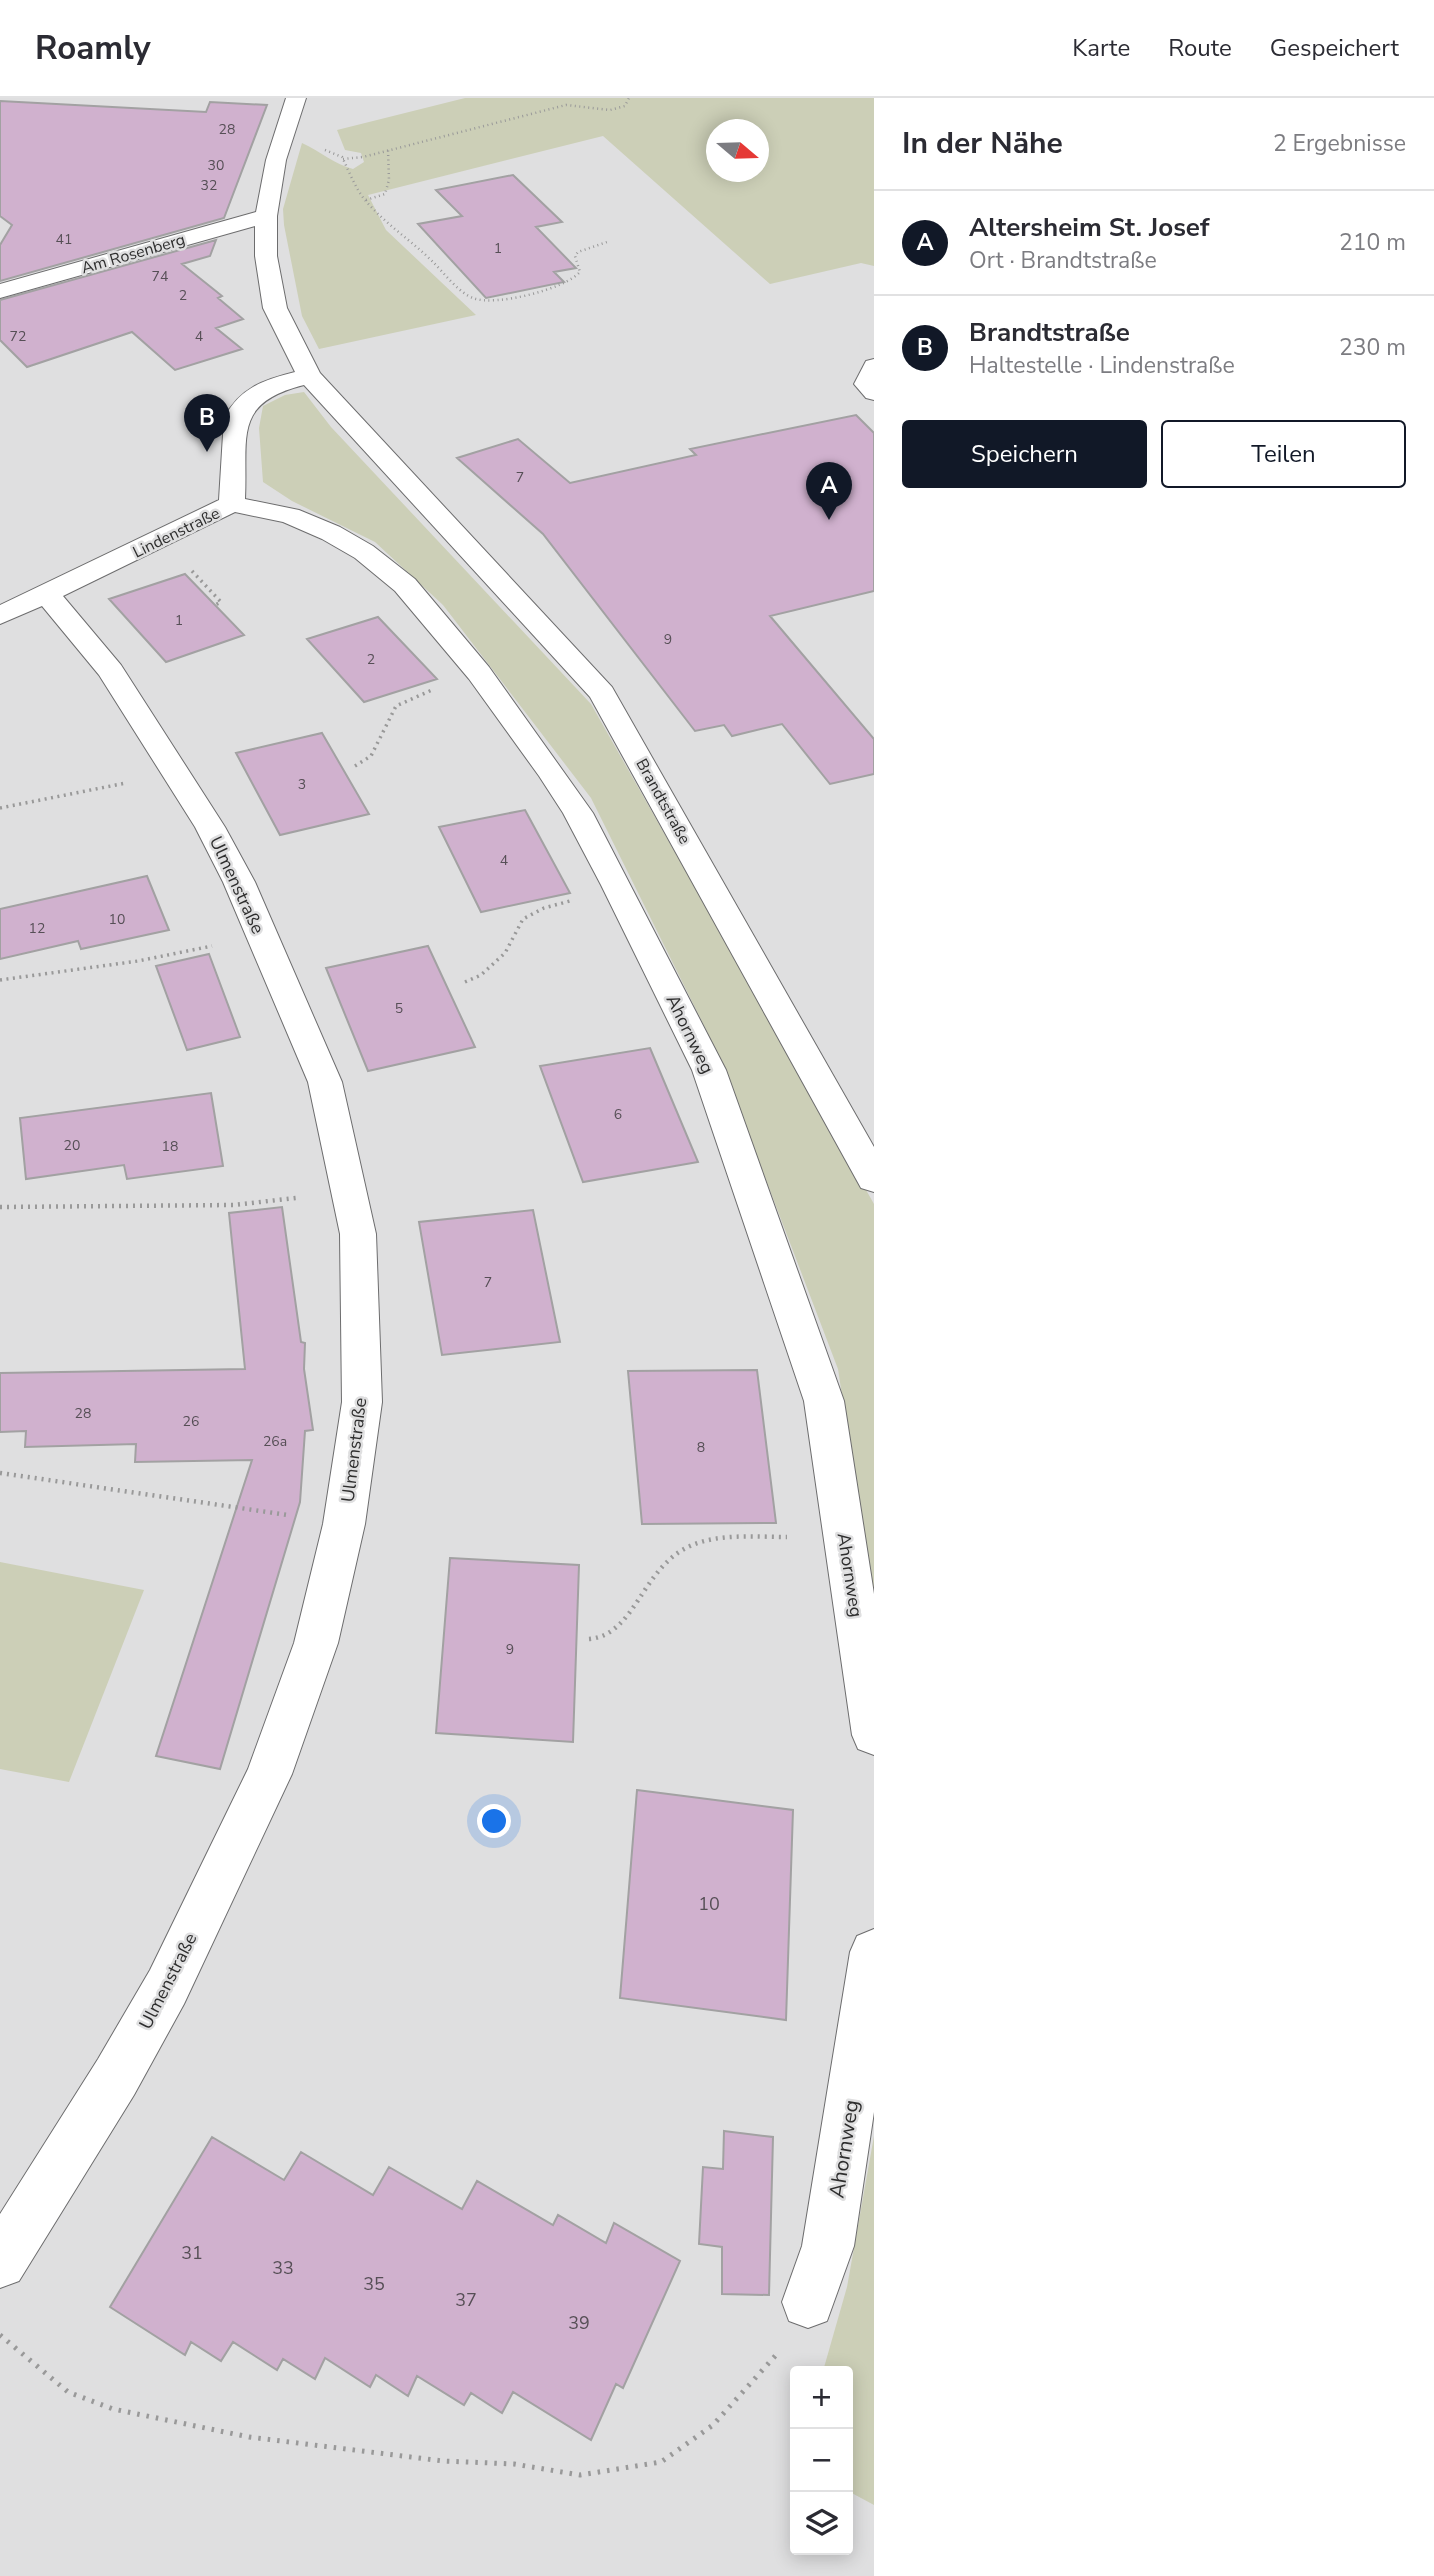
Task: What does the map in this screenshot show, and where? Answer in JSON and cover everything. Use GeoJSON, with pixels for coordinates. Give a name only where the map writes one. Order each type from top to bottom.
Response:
{"type":"FeatureCollection","features":[{"type":"Feature","properties":{"kind":"street","name":"Brandtstraße"},"geometry":{"type":"LineString","coordinates":[[296,98],[287,133],[276,160],[265,216],[266,256],[275,308],[309,376],[602,694],[874,1178]]}},
{"type":"Feature","properties":{"kind":"street","name":"Am Rosenberg"},"geometry":{"type":"LineString","coordinates":[[0,291],[265,216]]}},
{"type":"Feature","properties":{"kind":"street","name":"Lindenstraße"},"geometry":{"type":"LineString","coordinates":[[0,616],[232,504],[236,418],[239,410],[255,394],[266,388],[309,376]]}},
{"type":"Feature","properties":{"kind":"street","name":"Ahornweg"},"geometry":{"type":"LineString","coordinates":[[232,504],[290,516],[350,542],[405,585],[479,673],[571,803],[617,885],[709,1070],[824,1401],[874,1735]]}},
{"type":"Feature","properties":{"kind":"street","name":"Ulmenstraße"},"geometry":{"type":"LineString","coordinates":[[0,2262],[116,2077],[167,1987],[269,1774],[316,1643],[344,1524],[362,1402],[358,1234],[325,1082],[239,882],[210,827],[111,671],[47,595]]}},
{"type":"Feature","properties":{"kind":"street","name":"Ahornweg"},"geometry":{"type":"LineString","coordinates":[[808,2302],[828,2246],[874,1952]]}},
{"type":"Feature","properties":{"kind":"lane"},"geometry":{"type":"LineString","coordinates":[[874,366],[865,384],[874,393]]}},
{"type":"Feature","properties":{"kind":"path"},"geometry":{"type":"LineString","coordinates":[[566,105],[567,98]]}},
{"type":"Feature","properties":{"kind":"path"},"geometry":{"type":"LineString","coordinates":[[343,159],[566,105],[610,110],[625,106],[629,98]]}},
{"type":"Feature","properties":{"kind":"path"},"geometry":{"type":"LineString","coordinates":[[287,133],[343,159],[366,200],[392,229],[425,254],[471,298],[484,301],[545,291],[570,282],[580,272],[575,256],[578,252],[607,242]]}},
{"type":"Feature","properties":{"kind":"path"},"geometry":{"type":"LineString","coordinates":[[366,200],[385,194],[389,180],[388,150]]}},
{"type":"Feature","properties":{"kind":"path"},"geometry":{"type":"LineString","coordinates":[[355,766],[363,764],[376,753],[382,730],[397,705],[479,673]]}},
{"type":"Feature","properties":{"kind":"path"},"geometry":{"type":"LineString","coordinates":[[0,808],[86,792]]}},
{"type":"Feature","properties":{"kind":"path"},"geometry":{"type":"LineString","coordinates":[[465,982],[481,975],[505,953],[523,919],[544,908],[617,885]]}},
{"type":"Feature","properties":{"kind":"path"},"geometry":{"type":"LineString","coordinates":[[0,980],[138,961],[261,936]]}},
{"type":"Feature","properties":{"kind":"path"},"geometry":{"type":"LineString","coordinates":[[0,1207],[233,1205],[349,1192]]}},
{"type":"Feature","properties":{"kind":"path"},"geometry":{"type":"LineString","coordinates":[[0,1473],[344,1524]]}},
{"type":"Feature","properties":{"kind":"path"},"geometry":{"type":"LineString","coordinates":[[589,1639],[600,1640],[625,1622],[647,1583],[683,1549],[732,1536],[844,1538]]}},
{"type":"Feature","properties":{"kind":"path"},"geometry":{"type":"LineString","coordinates":[[0,2335],[68,2392],[113,2409],[249,2437],[336,2450],[443,2461],[514,2464],[580,2475],[661,2462],[713,2425],[782,2347],[808,2302]]}},
{"type":"Feature","properties":{"kind":"green space"},"geometry":{"type":"Polygon","coordinates":[[[465,98],[874,98],[874,266],[861,263],[770,284],[603,136],[368,195],[386,230],[476,315],[319,349],[302,316],[283,209],[302,143],[353,169],[364,162],[361,153],[345,150],[337,130],[465,98]]]}},
{"type":"Feature","properties":{"kind":"green space"},"geometry":{"type":"Polygon","coordinates":[[[304,392],[331,427],[591,704],[874,1204],[874,1609],[838,1369],[718,1054],[591,798],[443,605],[375,542],[292,501],[263,482],[259,428],[263,406],[285,395],[304,392]]]}},
{"type":"Feature","properties":{"kind":"green space"},"geometry":{"type":"Polygon","coordinates":[[[0,1562],[144,1590],[69,1782],[0,1769],[0,1562]]]}},
{"type":"Feature","properties":{"kind":"green space"},"geometry":{"type":"Polygon","coordinates":[[[874,2136],[874,2505],[853,2494],[853,2366],[824,2366],[847,2287],[874,2136]]]}},
{"type":"Feature","properties":{"kind":"building"},"geometry":{"type":"Polygon","coordinates":[[[0,101],[206,112],[210,102],[267,105],[224,218],[0,281],[0,245],[12,225],[0,216],[0,101]]]}},
{"type":"Feature","properties":{"kind":"building"},"geometry":{"type":"Polygon","coordinates":[[[513,175],[562,222],[536,227],[576,268],[554,272],[564,282],[486,298],[418,224],[462,216],[436,190],[513,175]]]}},
{"type":"Feature","properties":{"kind":"building"},"geometry":{"type":"Polygon","coordinates":[[[216,240],[210,256],[182,264],[222,296],[218,298],[243,319],[216,328],[242,349],[175,370],[132,332],[27,367],[0,340],[0,300],[216,240]]]}},
{"type":"Feature","properties":{"kind":"building"},"geometry":{"type":"Polygon","coordinates":[[[856,415],[874,433],[874,591],[770,616],[874,739],[874,774],[830,784],[782,724],[732,736],[724,725],[695,731],[543,534],[457,458],[518,439],[570,483],[696,455],[690,449],[856,415]]]}},
{"type":"Feature","properties":{"kind":"building"},"geometry":{"type":"Polygon","coordinates":[[[185,574],[244,635],[166,662],[109,599],[185,574]]]}},
{"type":"Feature","properties":{"kind":"building"},"geometry":{"type":"Polygon","coordinates":[[[378,617],[437,679],[364,702],[307,639],[378,617]]]}},
{"type":"Feature","properties":{"kind":"building"},"geometry":{"type":"Polygon","coordinates":[[[322,733],[369,814],[280,835],[236,753],[322,733]]]}},
{"type":"Feature","properties":{"kind":"building"},"geometry":{"type":"Polygon","coordinates":[[[525,810],[570,893],[481,912],[439,827],[525,810]]]}},
{"type":"Feature","properties":{"kind":"building"},"geometry":{"type":"Polygon","coordinates":[[[147,876],[169,930],[81,949],[78,941],[0,959],[0,909],[147,876]]]}},
{"type":"Feature","properties":{"kind":"building"},"geometry":{"type":"Polygon","coordinates":[[[428,946],[475,1047],[368,1071],[326,968],[428,946]]]}},
{"type":"Feature","properties":{"kind":"building"},"geometry":{"type":"Polygon","coordinates":[[[209,954],[240,1037],[187,1050],[156,966],[209,954]]]}},
{"type":"Feature","properties":{"kind":"building"},"geometry":{"type":"Polygon","coordinates":[[[650,1048],[698,1162],[583,1182],[540,1066],[650,1048]]]}},
{"type":"Feature","properties":{"kind":"building"},"geometry":{"type":"Polygon","coordinates":[[[211,1093],[223,1166],[127,1179],[124,1165],[26,1179],[20,1118],[211,1093]]]}},
{"type":"Feature","properties":{"kind":"building"},"geometry":{"type":"Polygon","coordinates":[[[282,1207],[301,1342],[305,1343],[304,1369],[313,1430],[305,1431],[300,1502],[220,1769],[156,1756],[252,1460],[135,1462],[136,1444],[25,1447],[26,1431],[0,1432],[0,1373],[245,1369],[229,1213],[282,1207]]]}},
{"type":"Feature","properties":{"kind":"building"},"geometry":{"type":"Polygon","coordinates":[[[533,1210],[560,1342],[442,1355],[419,1222],[533,1210]]]}},
{"type":"Feature","properties":{"kind":"building"},"geometry":{"type":"Polygon","coordinates":[[[757,1370],[776,1523],[642,1524],[628,1371],[757,1370]]]}},
{"type":"Feature","properties":{"kind":"building"},"geometry":{"type":"Polygon","coordinates":[[[450,1558],[579,1565],[573,1742],[436,1733],[450,1558]]]}},
{"type":"Feature","properties":{"kind":"building"},"geometry":{"type":"Polygon","coordinates":[[[637,1790],[793,1810],[786,2020],[620,1998],[637,1790]]]}},
{"type":"Feature","properties":{"kind":"building"},"geometry":{"type":"Polygon","coordinates":[[[724,2131],[773,2137],[769,2295],[722,2294],[722,2247],[699,2244],[703,2167],[723,2169],[724,2131]]]}},
{"type":"Feature","properties":{"kind":"building"},"geometry":{"type":"Polygon","coordinates":[[[212,2137],[284,2180],[301,2152],[373,2195],[389,2167],[462,2209],[477,2181],[553,2225],[558,2215],[606,2243],[614,2223],[680,2261],[623,2388],[616,2384],[591,2440],[513,2392],[502,2413],[471,2393],[464,2405],[417,2376],[408,2396],[376,2375],[370,2387],[325,2358],[315,2379],[283,2359],[277,2370],[233,2342],[221,2361],[191,2342],[185,2355],[110,2307],[212,2137]]]}},
{"type":"Feature","properties":{"kind":"place","name":"Brandtstraße"},"geometry":{"type":"Point","coordinates":[207,452]}},
{"type":"Feature","properties":{"kind":"place","name":"Altersheim St. Josef"},"geometry":{"type":"Point","coordinates":[829,520]}}]}
